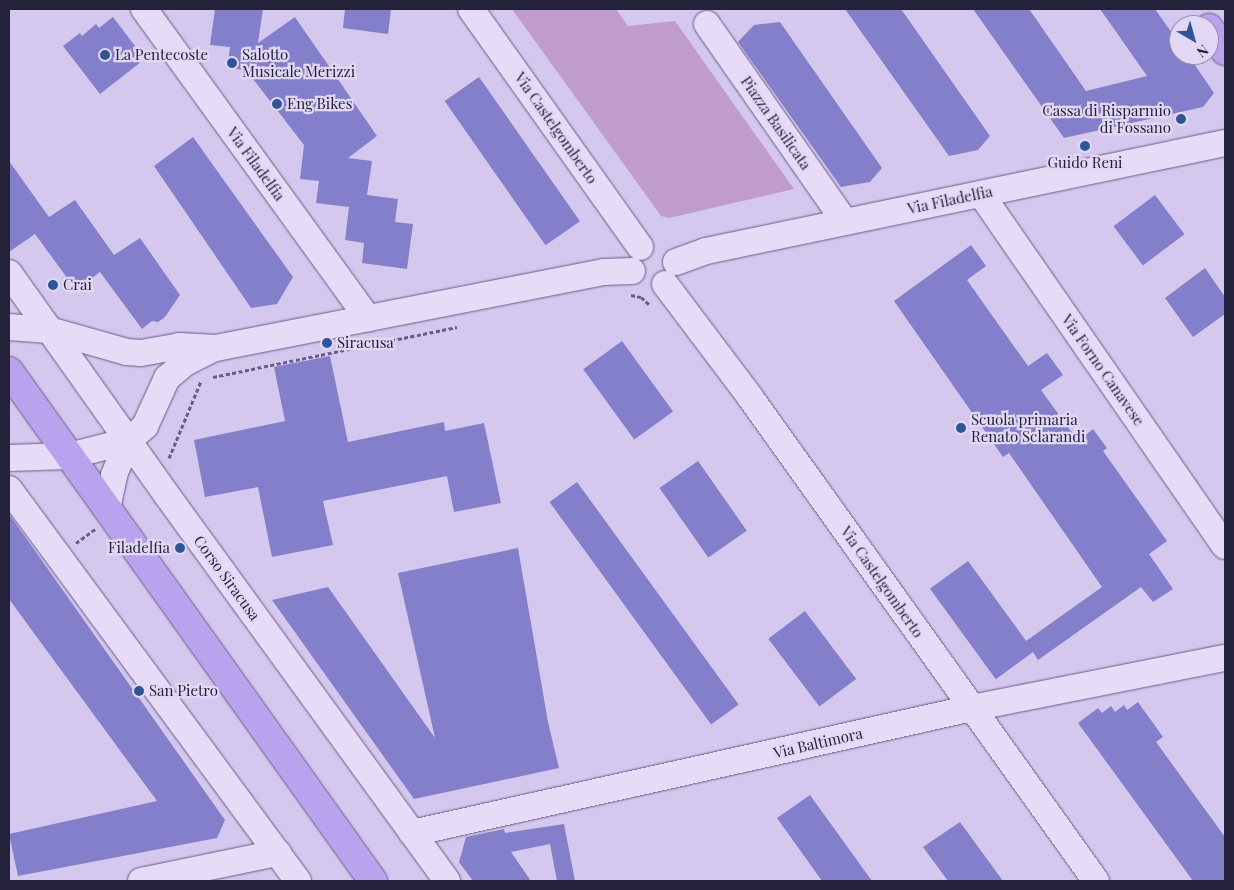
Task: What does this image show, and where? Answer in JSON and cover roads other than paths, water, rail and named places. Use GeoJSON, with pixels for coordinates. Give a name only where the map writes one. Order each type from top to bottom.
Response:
{"type":"FeatureCollection","features":[{"type":"Feature","properties":{"kind":"main road"},"geometry":{"type":"LineString","coordinates":[[9,372],[373,881]]}},
{"type":"Feature","properties":{"kind":"street","name":"Via Filadelfia"},"geometry":{"type":"LineString","coordinates":[[144,9],[368,319]]}},
{"type":"Feature","properties":{"kind":"street","name":"Via Castelgomberto"},"geometry":{"type":"LineString","coordinates":[[471,9],[640,246]]}},
{"type":"Feature","properties":{"kind":"street","name":"Piazza Basilicata"},"geometry":{"type":"LineString","coordinates":[[707,24],[845,222]]}},
{"type":"Feature","properties":{"kind":"street","name":"Via Filadelfia"},"geometry":{"type":"LineString","coordinates":[[632,271],[637,280],[646,286],[657,287],[670,273],[706,251],[1225,143]]}},
{"type":"Feature","properties":{"kind":"street","name":"Via Forno Canavese"},"geometry":{"type":"LineString","coordinates":[[981,194],[1225,546]]}},
{"type":"Feature","properties":{"kind":"street"},"geometry":{"type":"LineString","coordinates":[[107,509],[114,475],[128,441],[145,426],[171,374],[185,362],[216,348],[604,272],[632,271],[633,255],[640,246],[650,242],[665,245],[672,251],[670,273]]}},
{"type":"Feature","properties":{"kind":"street","name":"Corso Siracusa"},"geometry":{"type":"LineString","coordinates":[[9,273],[128,441],[447,881]]}},
{"type":"Feature","properties":{"kind":"street","name":"Via Castelgomberto"},"geometry":{"type":"LineString","coordinates":[[670,273],[750,398],[1096,881]]}},
{"type":"Feature","properties":{"kind":"street"},"geometry":{"type":"LineString","coordinates":[[9,327],[49,330],[127,352],[141,353],[179,346],[216,348]]}},
{"type":"Feature","properties":{"kind":"street"},"geometry":{"type":"LineString","coordinates":[[9,458],[69,456],[128,441]]}},
{"type":"Feature","properties":{"kind":"street"},"geometry":{"type":"LineString","coordinates":[[9,489],[298,881]]}},
{"type":"Feature","properties":{"kind":"street","name":"Via Baltimora"},"geometry":{"type":"LineString","coordinates":[[412,833],[972,708],[1225,658]]}},
{"type":"Feature","properties":{"kind":"street"},"geometry":{"type":"LineString","coordinates":[[140,881],[278,853]]}},
{"type":"Feature","properties":{"kind":"place","name":"La Pentecoste"},"geometry":{"type":"Point","coordinates":[105,55]}},
{"type":"Feature","properties":{"kind":"place","name":"Salotto Musicale Merizzi"},"geometry":{"type":"Point","coordinates":[232,63]}},
{"type":"Feature","properties":{"kind":"place","name":"Eng Bikes"},"geometry":{"type":"Point","coordinates":[277,104]}},
{"type":"Feature","properties":{"kind":"place","name":"Cassa di Risparmio di Fossano"},"geometry":{"type":"Point","coordinates":[1181,119]}},
{"type":"Feature","properties":{"kind":"place","name":"Guido Reni"},"geometry":{"type":"Point","coordinates":[1085,146]}},
{"type":"Feature","properties":{"kind":"place","name":"Crai"},"geometry":{"type":"Point","coordinates":[53,285]}},
{"type":"Feature","properties":{"kind":"place","name":"Siracusa"},"geometry":{"type":"Point","coordinates":[327,343]}},
{"type":"Feature","properties":{"kind":"place","name":"Scuola primaria Renato Sclarandi"},"geometry":{"type":"Point","coordinates":[961,428]}},
{"type":"Feature","properties":{"kind":"place","name":"Filadelfia"},"geometry":{"type":"Point","coordinates":[180,548]}},
{"type":"Feature","properties":{"kind":"place","name":"San Pietro"},"geometry":{"type":"Point","coordinates":[139,691]}}]}
